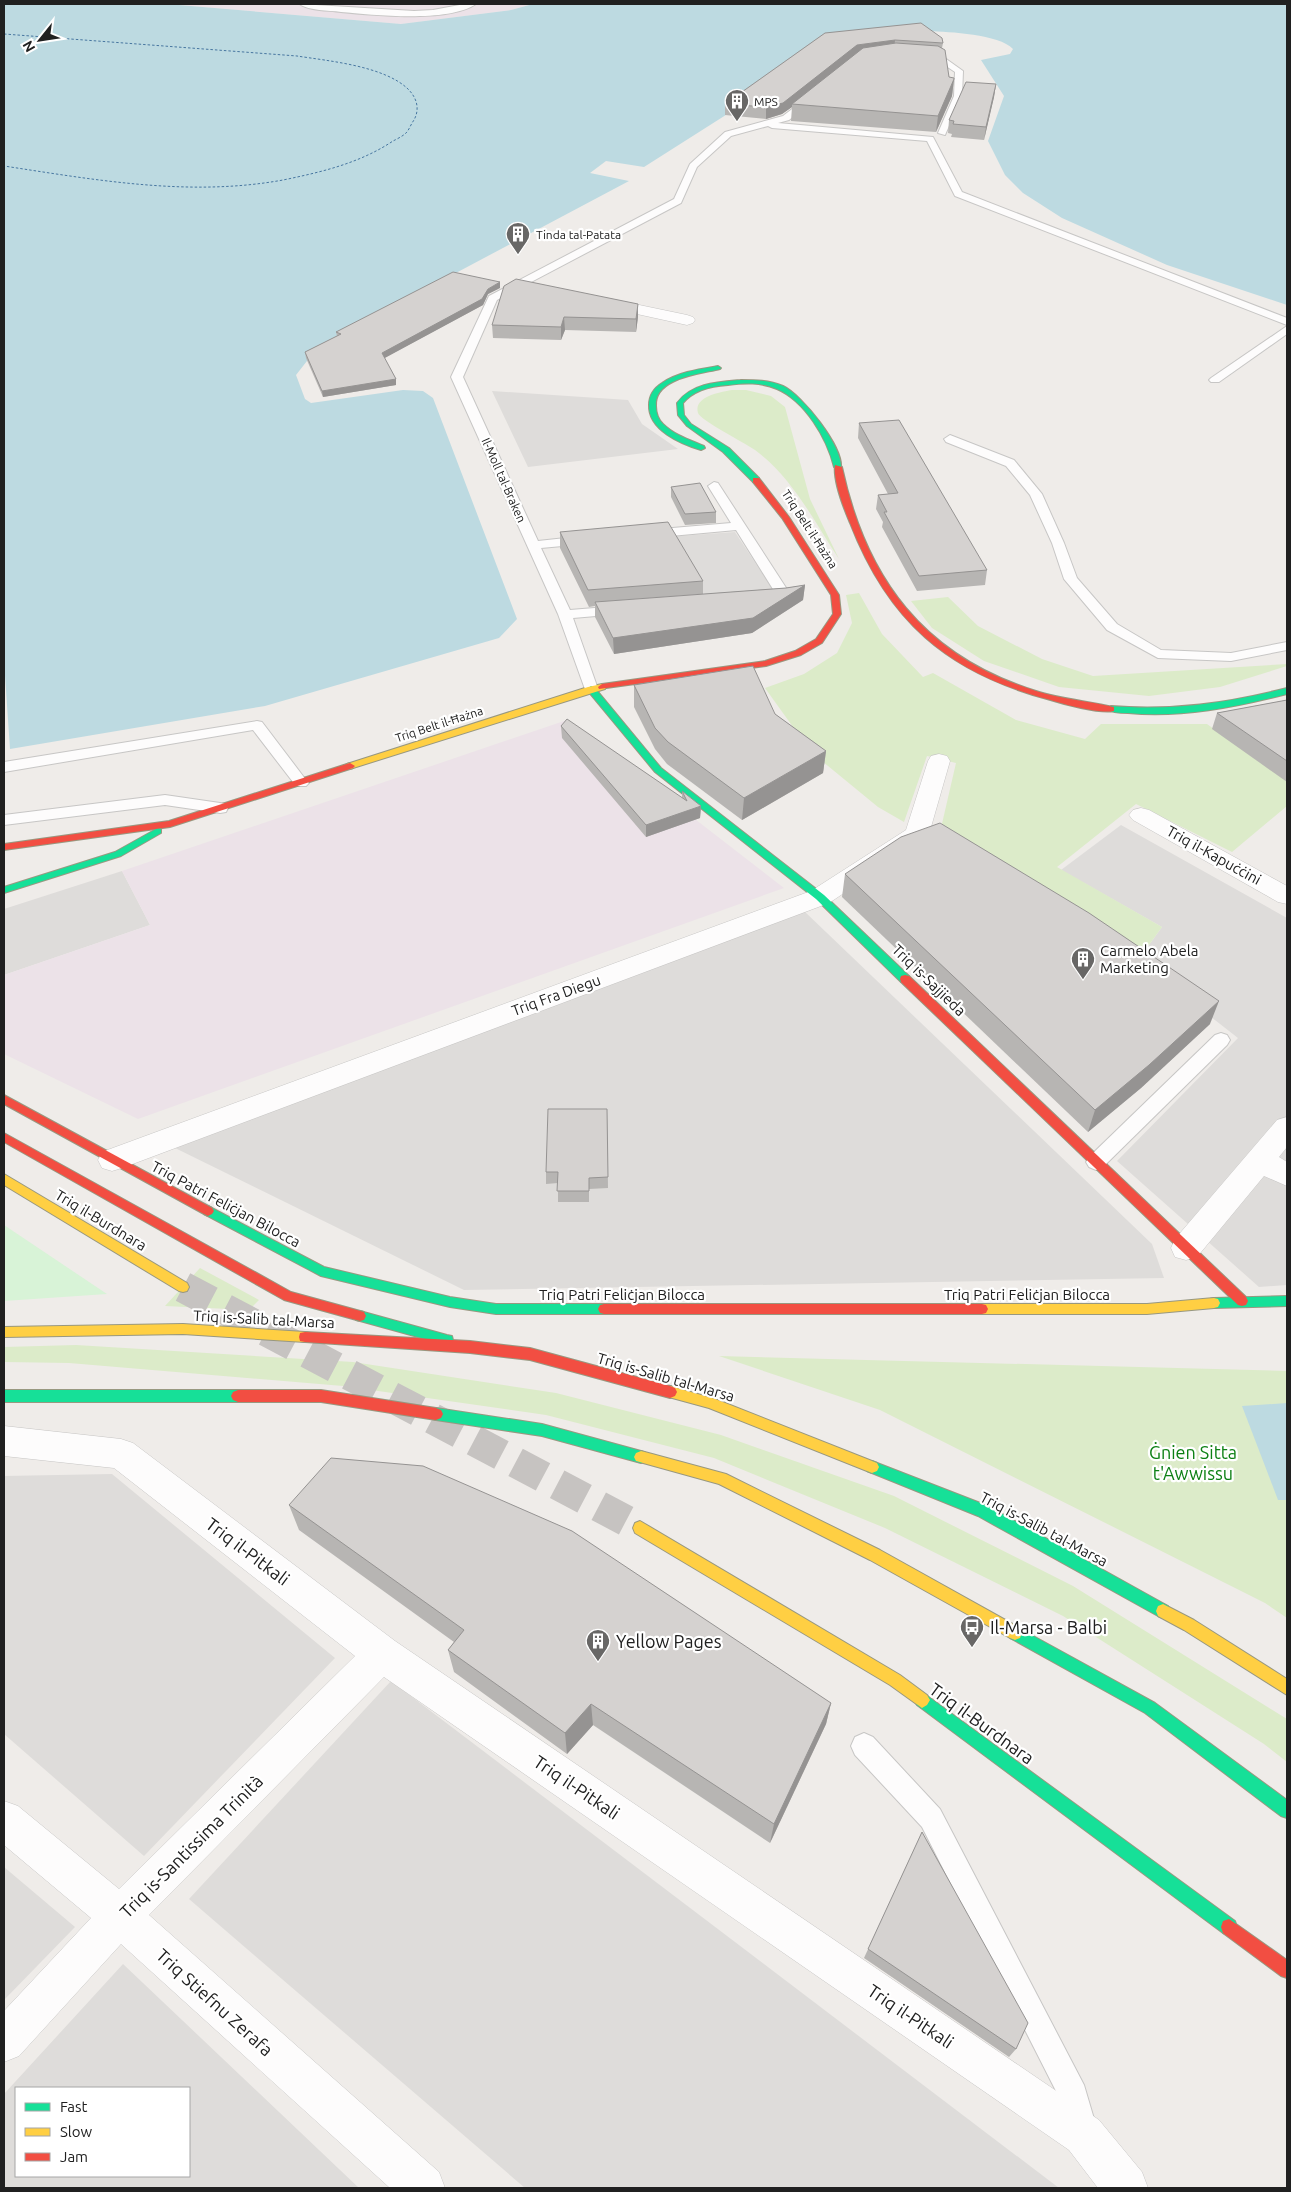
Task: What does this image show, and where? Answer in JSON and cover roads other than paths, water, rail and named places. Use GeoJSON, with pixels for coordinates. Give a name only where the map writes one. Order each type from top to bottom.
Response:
{"type":"FeatureCollection","features":[{"type":"Feature","properties":{"kind":"main road"},"geometry":{"type":"LineString","coordinates":[[727,368],[693,372],[673,379],[659,389],[651,400],[652,413],[660,425],[677,436],[714,454],[771,494]]}},
{"type":"Feature","properties":{"kind":"main road","name":"Triq Belt il-Ħażna"},"geometry":{"type":"LineString","coordinates":[[4,847],[170,824],[591,689],[766,663],[798,653],[819,641],[837,614],[834,592],[771,494],[727,451],[686,422],[680,414],[680,404],[686,396],[698,389],[731,381],[750,381],[784,389],[805,404],[836,458],[846,503],[881,576],[896,602],[919,627],[941,646],[974,668],[1014,686],[1117,710],[1168,712],[1218,707],[1287,691]]}},
{"type":"Feature","properties":{"kind":"main road"},"geometry":{"type":"LineString","coordinates":[[829,418],[836,458]]}},
{"type":"Feature","properties":{"kind":"main road","name":"Triq is-Sajjieda"},"geometry":{"type":"LineString","coordinates":[[591,689],[658,770],[820,897],[1242,1300]]}},
{"type":"Feature","properties":{"kind":"main road"},"geometry":{"type":"LineString","coordinates":[[4,890],[118,854],[170,824]]}},
{"type":"Feature","properties":{"kind":"main road","name":"Triq Patri Feliċjan Bilocca"},"geometry":{"type":"LineString","coordinates":[[4,1099],[112,1160],[321,1271],[450,1302],[496,1308],[1148,1309],[1242,1300],[1287,1301]]}},
{"type":"Feature","properties":{"kind":"main road"},"geometry":{"type":"LineString","coordinates":[[4,1137],[288,1296],[470,1347]]}},
{"type":"Feature","properties":{"kind":"main road","name":"Triq il-Burdnara"},"geometry":{"type":"LineString","coordinates":[[4,1178],[183,1288]]}},
{"type":"Feature","properties":{"kind":"main road","name":"Triq is-Salib tal-Marsa"},"geometry":{"type":"LineString","coordinates":[[4,1332],[183,1329],[470,1347],[530,1354],[710,1403],[984,1511],[1189,1625],[1287,1688]]}},
{"type":"Feature","properties":{"kind":"main road"},"geometry":{"type":"LineString","coordinates":[[4,1396],[321,1396],[542,1430],[721,1478],[875,1555],[1150,1708],[1287,1810]]}},
{"type":"Feature","properties":{"kind":"main road","name":"Triq il-Burdnara"},"geometry":{"type":"LineString","coordinates":[[640,1528],[895,1680],[1287,1970]]}},
{"type":"Feature","properties":{"kind":"street"},"geometry":{"type":"LineString","coordinates":[[518,286],[537,289]]}},
{"type":"Feature","properties":{"kind":"street"},"geometry":{"type":"LineString","coordinates":[[584,299],[687,320]]}},
{"type":"Feature","properties":{"kind":"street","name":"Triq Fra Diegu"},"geometry":{"type":"LineString","coordinates":[[112,1160],[820,897],[916,834],[939,760]]}},
{"type":"Feature","properties":{"kind":"street","name":"Triq il-Kapuċċini"},"geometry":{"type":"LineString","coordinates":[[1141,814],[1287,896]]}},
{"type":"Feature","properties":{"kind":"street"},"geometry":{"type":"LineString","coordinates":[[1186,1248],[1287,1128]]}},
{"type":"Feature","properties":{"kind":"street"},"geometry":{"type":"LineString","coordinates":[[1259,1160],[1287,1175]]}},
{"type":"Feature","properties":{"kind":"street","name":"Triq il-Pitkali"},"geometry":{"type":"LineString","coordinates":[[4,1441],[121,1454],[382,1654],[1084,2135],[1126,2188]]}},
{"type":"Feature","properties":{"kind":"street","name":"Triq is-Santissima Trinità"},"geometry":{"type":"LineString","coordinates":[[4,2041],[120,1916],[382,1654]]}},
{"type":"Feature","properties":{"kind":"street","name":"Triq Stiefnu Zerafa"},"geometry":{"type":"LineString","coordinates":[[4,1820],[120,1916],[423,2188]]}},
{"type":"Feature","properties":{"kind":"lane"},"geometry":{"type":"LineString","coordinates":[[303,4],[315,8],[421,14],[440,12],[472,4]]}},
{"type":"Feature","properties":{"kind":"lane"},"geometry":{"type":"LineString","coordinates":[[912,56],[939,58],[958,71],[958,96],[942,133]]}},
{"type":"Feature","properties":{"kind":"lane","name":"Il-Moll tal-Braken"},"geometry":{"type":"LineString","coordinates":[[591,689],[565,614],[457,377],[493,298],[678,201],[693,166],[728,134],[786,118],[822,89]]}},
{"type":"Feature","properties":{"kind":"lane"},"geometry":{"type":"LineString","coordinates":[[763,124],[930,139],[958,194],[1287,322]]}},
{"type":"Feature","properties":{"kind":"lane"},"geometry":{"type":"LineString","coordinates":[[1215,380],[1287,329]]}},
{"type":"Feature","properties":{"kind":"lane"},"geometry":{"type":"LineString","coordinates":[[950,439],[1010,464],[1036,494],[1058,543],[1071,579],[1112,627],[1158,654],[1231,657],[1287,646]]}},
{"type":"Feature","properties":{"kind":"lane"},"geometry":{"type":"LineString","coordinates":[[714,486],[785,597],[757,599]]}},
{"type":"Feature","properties":{"kind":"lane"},"geometry":{"type":"LineString","coordinates":[[632,536],[740,526]]}},
{"type":"Feature","properties":{"kind":"lane"},"geometry":{"type":"LineString","coordinates":[[533,545],[592,539]]}},
{"type":"Feature","properties":{"kind":"lane"},"geometry":{"type":"LineString","coordinates":[[565,614],[632,609]]}},
{"type":"Feature","properties":{"kind":"lane"},"geometry":{"type":"LineString","coordinates":[[4,767],[256,725],[301,783]]}},
{"type":"Feature","properties":{"kind":"lane"},"geometry":{"type":"LineString","coordinates":[[4,820],[165,800],[220,808]]}},
{"type":"Feature","properties":{"kind":"lane"},"geometry":{"type":"LineString","coordinates":[[1096,1162],[1221,1040]]}},
{"type":"Feature","properties":{"kind":"lane"},"geometry":{"type":"LineString","coordinates":[[864,1746],[931,1818],[1074,2095],[1084,2135]]}},
{"type":"Feature","properties":{"kind":"water"},"geometry":{"type":"Polygon","coordinates":[[[4,4],[167,4],[401,24],[511,10],[533,4],[1287,4],[1287,305],[1167,265],[1062,218],[1023,193],[1005,175],[988,141],[1004,96],[981,60],[1010,54],[1013,49],[997,40],[986,37],[929,31],[729,113],[644,167],[606,161],[590,173],[629,181],[326,342],[314,352],[296,375],[305,399],[311,403],[403,390],[423,391],[433,398],[517,619],[499,638],[265,706],[10,749],[4,661],[4,4]]]}},
{"type":"Feature","properties":{"kind":"water"},"geometry":{"type":"Polygon","coordinates":[[[1287,1403],[1287,1500],[1278,1500],[1242,1406],[1287,1403]]]}},
{"type":"Feature","properties":{"kind":"tunnel"},"geometry":{"type":"LineString","coordinates":[[183,1287],[640,1528]]}},
{"type":"Feature","properties":{"kind":"place","name":"MPS"},"geometry":{"type":"Point","coordinates":[737,122]}},
{"type":"Feature","properties":{"kind":"place","name":"Tinda tal-Patata"},"geometry":{"type":"Point","coordinates":[518,255]}},
{"type":"Feature","properties":{"kind":"place","name":"Carmelo Abela Marketing"},"geometry":{"type":"Point","coordinates":[1083,980]}},
{"type":"Feature","properties":{"kind":"place","name":"Il-Marsa - Balbi"},"geometry":{"type":"Point","coordinates":[972,1648]}},
{"type":"Feature","properties":{"kind":"place","name":"Yellow Pages"},"geometry":{"type":"Point","coordinates":[598,1662]}},
{"type":"Feature","properties":{"kind":"park label","name":"Ġnien Sitta t'Awwissu"},"geometry":{"type":"Point","coordinates":[1193,1462]}}]}
